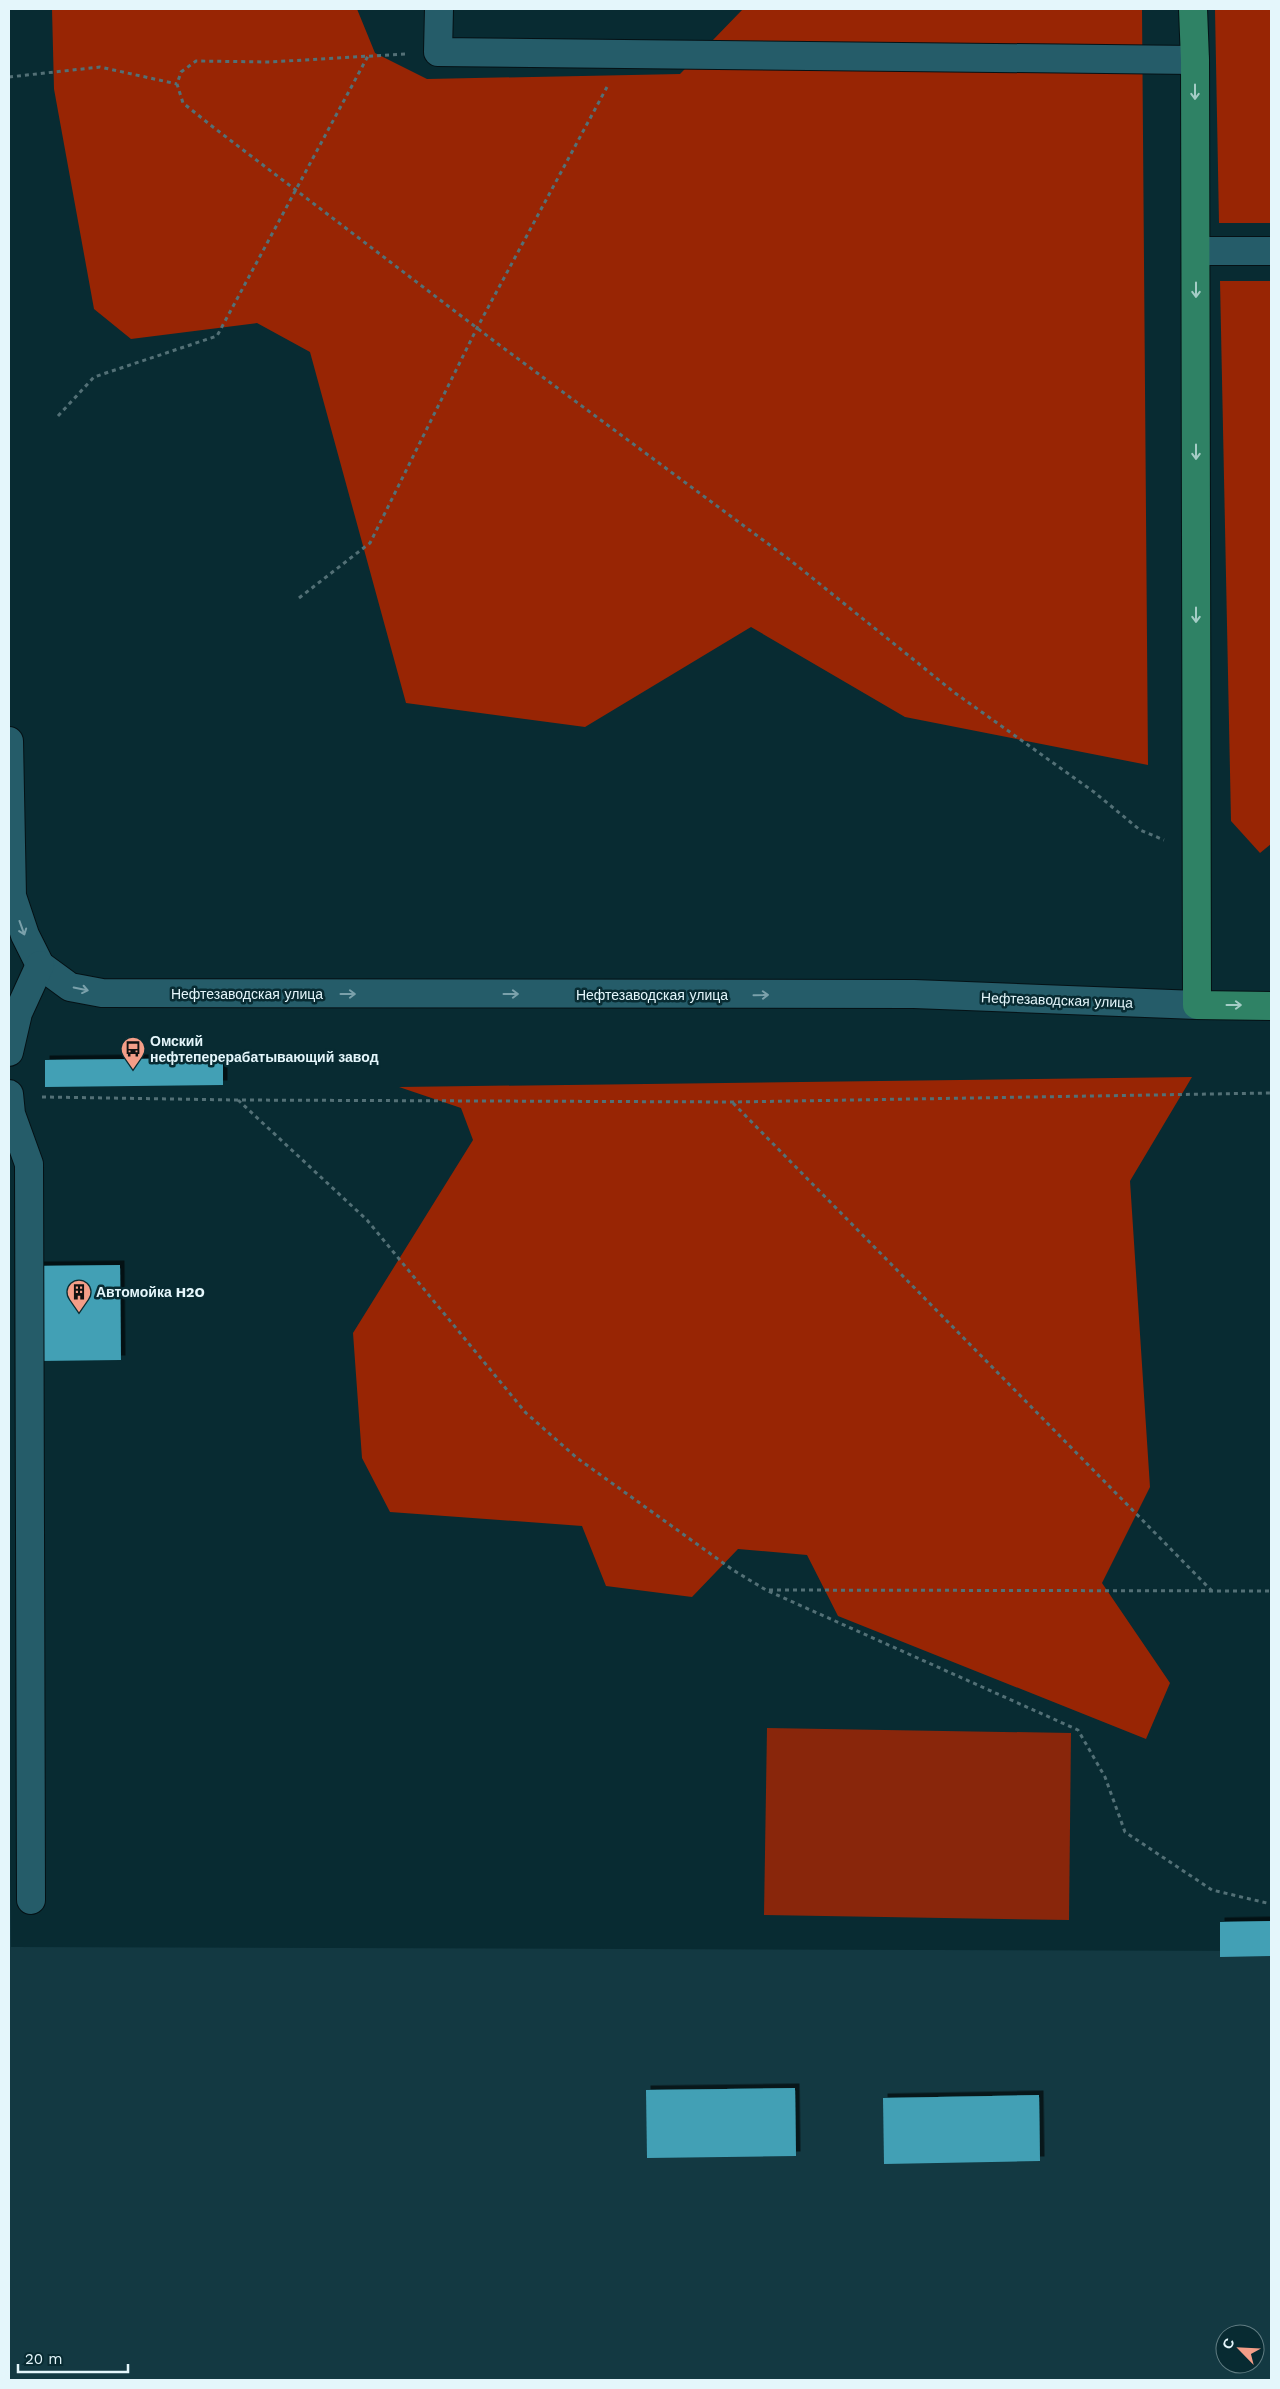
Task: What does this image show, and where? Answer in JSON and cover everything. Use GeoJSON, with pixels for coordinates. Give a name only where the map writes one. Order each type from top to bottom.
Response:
{"type":"FeatureCollection","features":[{"type":"Feature","properties":{"kind":"main road"},"geometry":{"type":"LineString","coordinates":[[1193,9],[1196,251],[1197,1005]]}},
{"type":"Feature","properties":{"kind":"main road","name":"Нефтезаводская улица"},"geometry":{"type":"LineString","coordinates":[[1197,1005],[1271,1006]]}},
{"type":"Feature","properties":{"kind":"street"},"geometry":{"type":"LineString","coordinates":[[439,9],[438,52],[1195,60]]}},
{"type":"Feature","properties":{"kind":"street"},"geometry":{"type":"LineString","coordinates":[[1196,251],[1271,251]]}},
{"type":"Feature","properties":{"kind":"street"},"geometry":{"type":"LineString","coordinates":[[9,741],[12,896],[25,935],[40,965],[18,1013],[9,1052]]}},
{"type":"Feature","properties":{"kind":"street","name":"Нефтезаводская улица"},"geometry":{"type":"LineString","coordinates":[[40,965],[70,987],[102,993],[914,994],[1197,1005]]}},
{"type":"Feature","properties":{"kind":"street"},"geometry":{"type":"LineString","coordinates":[[9,1094],[11,1114],[28,1164],[31,1900]]}},
{"type":"Feature","properties":{"kind":"path"},"geometry":{"type":"LineString","coordinates":[[438,52],[270,62],[196,61],[181,72],[177,84],[183,103],[477,328],[790,560],[955,693],[1094,792],[1140,830],[1196,852]]}},
{"type":"Feature","properties":{"kind":"path"},"geometry":{"type":"LineString","coordinates":[[299,598],[370,543],[477,328],[625,54]]}},
{"type":"Feature","properties":{"kind":"path"},"geometry":{"type":"LineString","coordinates":[[58,416],[94,377],[217,336],[368,56]]}},
{"type":"Feature","properties":{"kind":"path"},"geometry":{"type":"LineString","coordinates":[[9,77],[100,67],[177,84]]}},
{"type":"Feature","properties":{"kind":"path"},"geometry":{"type":"LineString","coordinates":[[37,1092],[44,1098],[733,1102],[1271,1093]]}},
{"type":"Feature","properties":{"kind":"path"},"geometry":{"type":"LineString","coordinates":[[238,1100],[367,1220],[526,1413],[577,1458],[733,1570],[766,1590],[1078,1730],[1105,1777],[1125,1832],[1212,1890],[1271,1904]]}},
{"type":"Feature","properties":{"kind":"path"},"geometry":{"type":"LineString","coordinates":[[733,1102],[1212,1590]]}},
{"type":"Feature","properties":{"kind":"path"},"geometry":{"type":"LineString","coordinates":[[766,1590],[1212,1590],[1271,1592]]}},
{"type":"Feature","properties":{"kind":"shaded area"},"geometry":{"type":"Polygon","coordinates":[[[52,9],[357,9],[375,53],[427,79],[680,74],[743,9],[1142,9],[1148,765],[905,717],[751,627],[585,727],[406,703],[310,352],[257,323],[131,339],[94,309],[54,89],[52,9]]]}},
{"type":"Feature","properties":{"kind":"shaded area"},"geometry":{"type":"Polygon","coordinates":[[[1215,9],[1271,9],[1271,223],[1219,223],[1215,9]]]}},
{"type":"Feature","properties":{"kind":"shaded area"},"geometry":{"type":"Polygon","coordinates":[[[1220,281],[1271,281],[1271,844],[1260,853],[1231,821],[1220,281]]]}},
{"type":"Feature","properties":{"kind":"shaded area"},"geometry":{"type":"Polygon","coordinates":[[[1192,1077],[1130,1181],[1150,1487],[1102,1583],[1170,1683],[1146,1739],[838,1616],[807,1555],[738,1549],[692,1597],[606,1586],[582,1526],[390,1512],[362,1458],[353,1333],[473,1140],[461,1108],[399,1087],[1192,1077]]]}},
{"type":"Feature","properties":{"kind":"shaded area"},"geometry":{"type":"Polygon","coordinates":[[[767,1728],[1071,1733],[1069,1920],[764,1915],[767,1728]]]}},
{"type":"Feature","properties":{"kind":"shaded area"},"geometry":{"type":"Polygon","coordinates":[[[9,1805],[11,1947],[1271,1951],[1271,2380],[9,2380],[9,1805]]]}},
{"type":"Feature","properties":{"kind":"building"},"geometry":{"type":"Polygon","coordinates":[[[223,1058],[223,1085],[45,1087],[45,1060],[223,1058]]]}},
{"type":"Feature","properties":{"kind":"building","name":"Автомойка H2O"},"geometry":{"type":"Polygon","coordinates":[[[120,1265],[121,1360],[39,1361],[37,1266],[120,1265]]]}},
{"type":"Feature","properties":{"kind":"building"},"geometry":{"type":"Polygon","coordinates":[[[1271,1921],[1271,1956],[1220,1957],[1220,1922],[1271,1921]]]}},
{"type":"Feature","properties":{"kind":"building"},"geometry":{"type":"Polygon","coordinates":[[[795,2088],[796,2156],[647,2158],[646,2090],[795,2088]]]}},
{"type":"Feature","properties":{"kind":"building"},"geometry":{"type":"Polygon","coordinates":[[[1039,2095],[1040,2161],[884,2164],[883,2098],[1039,2095]]]}},
{"type":"Feature","properties":{"kind":"place","name":"Омский нефтеперерабатывающий завод"},"geometry":{"type":"Point","coordinates":[133,1070]}},
{"type":"Feature","properties":{"kind":"place","name":"Автомойка H2O"},"geometry":{"type":"Point","coordinates":[79,1313]}}]}
